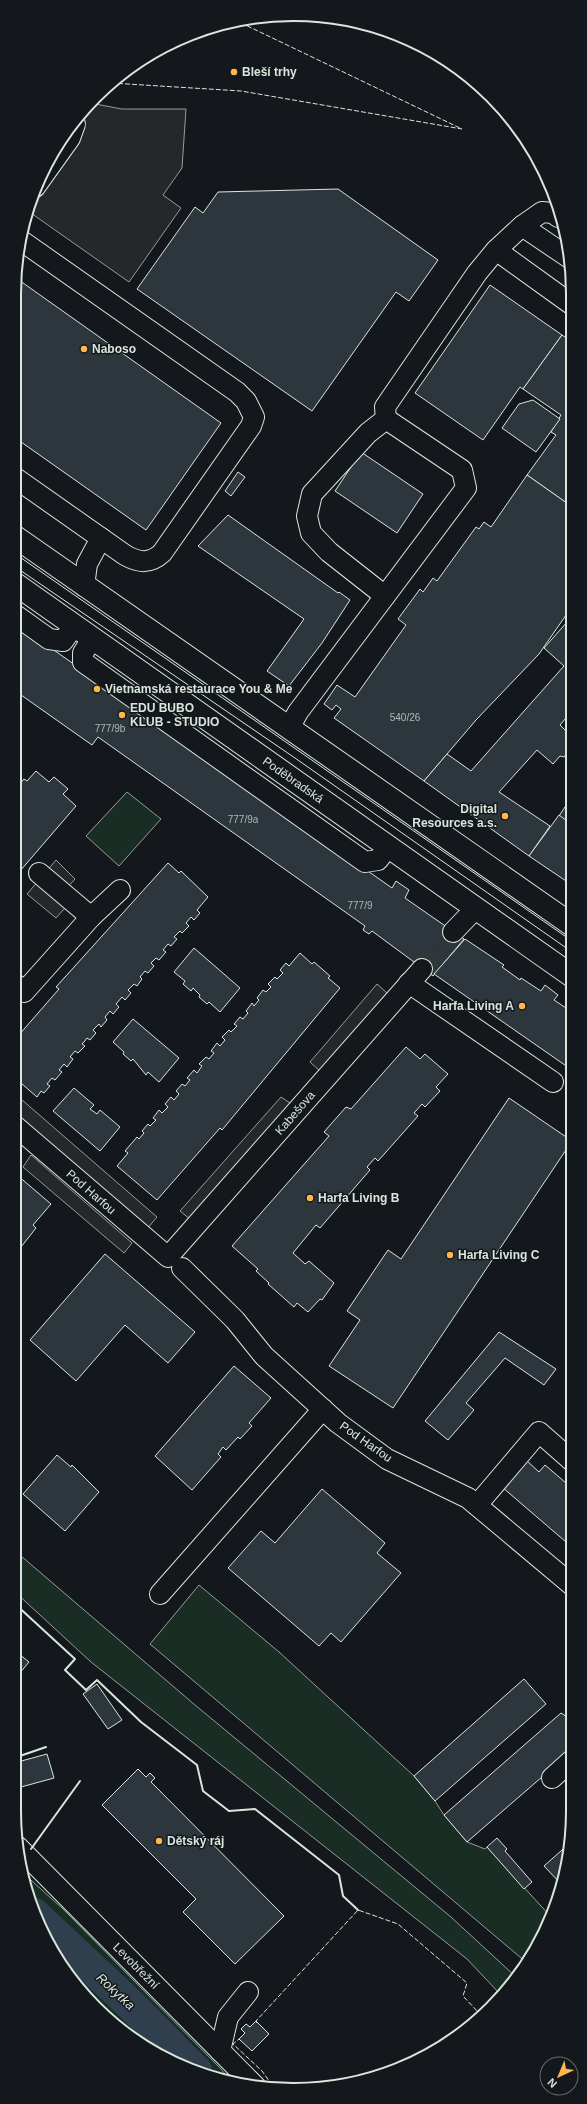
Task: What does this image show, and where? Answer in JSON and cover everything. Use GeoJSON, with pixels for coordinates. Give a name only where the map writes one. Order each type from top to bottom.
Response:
{"type":"FeatureCollection","features":[{"type":"Feature","properties":{"kind":"main road"},"geometry":{"type":"LineString","coordinates":[[21,541],[566,921]]}},
{"type":"Feature","properties":{"kind":"main road","name":"Poděbradská"},"geometry":{"type":"LineString","coordinates":[[21,589],[566,972]]}},
{"type":"Feature","properties":{"kind":"street"},"geometry":{"type":"LineString","coordinates":[[386,419],[385,407],[477,274],[496,250],[522,226],[542,212],[554,214]]}},
{"type":"Feature","properties":{"kind":"street"},"geometry":{"type":"LineString","coordinates":[[522,226],[563,255]]}},
{"type":"Feature","properties":{"kind":"street"},"geometry":{"type":"LineString","coordinates":[[21,482],[135,560],[146,562],[155,560],[162,554],[251,426],[254,417],[246,401],[237,392],[26,243]]}},
{"type":"Feature","properties":{"kind":"street"},"geometry":{"type":"LineString","coordinates":[[496,250],[566,300]]}},
{"type":"Feature","properties":{"kind":"street"},"geometry":{"type":"LineString","coordinates":[[289,728],[298,712],[466,488],[462,470],[386,419]]}},
{"type":"Feature","properties":{"kind":"street"},"geometry":{"type":"LineString","coordinates":[[385,596],[329,552],[311,533],[307,516],[312,494],[368,433],[386,419]]}},
{"type":"Feature","properties":{"kind":"street"},"geometry":{"type":"LineString","coordinates":[[84,586],[87,564],[101,538]]}},
{"type":"Feature","properties":{"kind":"street"},"geometry":{"type":"LineString","coordinates":[[21,619],[49,638],[63,641],[74,626]]}},
{"type":"Feature","properties":{"kind":"street"},"geometry":{"type":"LineString","coordinates":[[39,873],[91,916]]}},
{"type":"Feature","properties":{"kind":"street"},"geometry":{"type":"LineString","coordinates":[[21,989],[24,992],[91,916],[120,890]]}},
{"type":"Feature","properties":{"kind":"street"},"geometry":{"type":"LineString","coordinates":[[453,932],[476,908]]}},
{"type":"Feature","properties":{"kind":"street","name":"Kabešova"},"geometry":{"type":"LineString","coordinates":[[175,1262],[422,968]]}},
{"type":"Feature","properties":{"kind":"street"},"geometry":{"type":"LineString","coordinates":[[409,983],[553,1082]]}},
{"type":"Feature","properties":{"kind":"street","name":"Pod Harfou"},"geometry":{"type":"LineString","coordinates":[[21,1132],[175,1262],[235,1320],[264,1356],[338,1423],[387,1459],[468,1498],[566,1580]]}},
{"type":"Feature","properties":{"kind":"street"},"geometry":{"type":"LineString","coordinates":[[160,1594],[323,1409]]}},
{"type":"Feature","properties":{"kind":"street"},"geometry":{"type":"LineString","coordinates":[[477,1505],[539,1432],[566,1455]]}},
{"type":"Feature","properties":{"kind":"street"},"geometry":{"type":"LineString","coordinates":[[552,1778],[566,1765]]}},
{"type":"Feature","properties":{"kind":"street","name":"Levobřežní"},"geometry":{"type":"LineString","coordinates":[[24,1853],[248,2079]]}},
{"type":"Feature","properties":{"kind":"street"},"geometry":{"type":"LineString","coordinates":[[220,2051],[228,2017],[248,1992]]}},
{"type":"Feature","properties":{"kind":"green space"},"geometry":{"type":"Polygon","coordinates":[[[127,792],[161,819],[119,866],[86,836],[127,792]]]}},
{"type":"Feature","properties":{"kind":"green space"},"geometry":{"type":"Polygon","coordinates":[[[21,1556],[195,1705],[451,1917],[512,1973],[510,1976],[497,1991],[467,1959],[91,1662],[21,1597],[21,1556]]]}},
{"type":"Feature","properties":{"kind":"green space"},"geometry":{"type":"Polygon","coordinates":[[[199,1585],[279,1652],[414,1776],[467,1842],[485,1849],[487,1847],[546,1912],[538,1931],[522,1959],[150,1644],[199,1585]]]}},
{"type":"Feature","properties":{"kind":"green space"},"geometry":{"type":"Polygon","coordinates":[[[29,1879],[63,1909],[226,2075],[206,2069],[173,2055],[128,2027],[101,2003],[77,1976],[58,1947],[42,1915],[29,1879]]]}},
{"type":"Feature","properties":{"kind":"shaded area"},"geometry":{"type":"Polygon","coordinates":[[[98,104],[122,109],[186,109],[182,168],[163,195],[181,208],[129,282],[33,214],[35,206],[49,173],[67,142],[98,104]]]}},
{"type":"Feature","properties":{"kind":"shaded area"},"geometry":{"type":"Polygon","coordinates":[[[56,860],[75,879],[56,900],[65,908],[56,918],[27,894],[56,860]]]}},
{"type":"Feature","properties":{"kind":"shaded area"},"geometry":{"type":"Polygon","coordinates":[[[377,984],[387,993],[293,1107],[191,1220],[180,1211],[281,1097],[293,1105],[321,1072],[310,1062],[377,984]]]}},
{"type":"Feature","properties":{"kind":"shaded area"},"geometry":{"type":"Polygon","coordinates":[[[21,1099],[157,1217],[147,1229],[21,1118],[21,1099]]]}},
{"type":"Feature","properties":{"kind":"shaded area"},"geometry":{"type":"Polygon","coordinates":[[[31,1155],[132,1243],[124,1253],[23,1167],[31,1155]]]}},
{"type":"Feature","properties":{"kind":"building"},"geometry":{"type":"Polygon","coordinates":[[[338,189],[438,260],[409,301],[396,292],[312,411],[137,289],[195,207],[203,213],[218,192],[338,189]]]}},
{"type":"Feature","properties":{"kind":"building"},"geometry":{"type":"Polygon","coordinates":[[[22,282],[221,423],[146,530],[21,442],[22,282]]]}},
{"type":"Feature","properties":{"kind":"building"},"geometry":{"type":"Polygon","coordinates":[[[490,285],[562,335],[523,389],[520,387],[483,440],[415,393],[490,285]]]}},
{"type":"Feature","properties":{"kind":"building"},"geometry":{"type":"Polygon","coordinates":[[[562,335],[566,338],[566,502],[527,475],[556,435],[551,432],[561,415],[523,389],[562,335]]]}},
{"type":"Feature","properties":{"kind":"building"},"geometry":{"type":"Polygon","coordinates":[[[533,400],[560,419],[536,452],[502,428],[519,404],[533,400]]]}},
{"type":"Feature","properties":{"kind":"building"},"geometry":{"type":"Polygon","coordinates":[[[361,452],[423,494],[397,533],[335,491],[361,452]]]}},
{"type":"Feature","properties":{"kind":"building"},"geometry":{"type":"Polygon","coordinates":[[[238,472],[245,477],[231,496],[225,491],[238,472]]]}},
{"type":"Feature","properties":{"kind":"building"},"geometry":{"type":"Polygon","coordinates":[[[527,475],[566,502],[566,615],[539,654],[476,720],[424,781],[334,718],[341,709],[336,705],[332,710],[324,704],[337,685],[355,697],[406,625],[398,619],[420,589],[423,592],[433,578],[437,581],[476,527],[479,529],[484,522],[491,527],[527,475]]]}},
{"type":"Feature","properties":{"kind":"building"},"geometry":{"type":"Polygon","coordinates":[[[228,515],[350,600],[322,643],[289,686],[267,671],[304,619],[198,546],[228,515]]]}},
{"type":"Feature","properties":{"kind":"building"},"geometry":{"type":"Polygon","coordinates":[[[566,623],[566,718],[560,725],[566,731],[566,755],[564,757],[560,756],[553,764],[537,750],[499,792],[550,826],[529,856],[424,781],[447,754],[471,771],[564,666],[544,648],[566,623]]]}},
{"type":"Feature","properties":{"kind":"building"},"geometry":{"type":"Polygon","coordinates":[[[21,627],[392,888],[396,881],[409,890],[405,898],[464,939],[433,976],[372,931],[369,934],[363,930],[365,926],[98,737],[92,745],[21,695],[21,627]]]}},
{"type":"Feature","properties":{"kind":"building"},"geometry":{"type":"Polygon","coordinates":[[[36,771],[49,782],[54,777],[68,789],[63,794],[76,806],[21,870],[21,782],[24,779],[27,781],[36,771]]]}},
{"type":"Feature","properties":{"kind":"building"},"geometry":{"type":"Polygon","coordinates":[[[566,806],[566,821],[559,816],[566,806]]]}},
{"type":"Feature","properties":{"kind":"building"},"geometry":{"type":"Polygon","coordinates":[[[559,815],[566,820],[566,881],[529,856],[559,815]]]}},
{"type":"Feature","properties":{"kind":"building"},"geometry":{"type":"Polygon","coordinates":[[[168,863],[179,873],[181,871],[208,897],[197,910],[200,913],[194,920],[191,917],[186,923],[189,926],[182,933],[180,931],[174,937],[177,939],[171,946],[168,944],[163,950],[166,952],[159,960],[156,958],[151,963],[154,966],[148,973],[145,971],[140,977],[142,979],[137,986],[134,984],[128,990],[131,993],[125,1000],[122,997],[116,1004],[119,1007],[113,1014],[110,1011],[105,1017],[107,1020],[101,1027],[99,1024],[93,1030],[96,1033],[90,1040],[87,1038],[82,1044],[85,1046],[78,1053],[75,1051],[70,1057],[73,1059],[67,1067],[64,1064],[59,1070],[62,1072],[55,1080],[52,1078],[47,1084],[50,1086],[44,1093],[41,1091],[37,1097],[21,1083],[21,1033],[59,989],[56,987],[168,863]]]}},
{"type":"Feature","properties":{"kind":"building","name":"Harfa Living A"},"geometry":{"type":"Polygon","coordinates":[[[465,939],[504,965],[502,967],[520,980],[521,978],[541,991],[545,985],[558,995],[554,1000],[566,1008],[566,1066],[434,974],[465,939]]]}},
{"type":"Feature","properties":{"kind":"building"},"geometry":{"type":"Polygon","coordinates":[[[194,948],[240,988],[220,1012],[209,1002],[207,1004],[199,997],[200,995],[193,988],[191,991],[183,984],[185,981],[174,972],[194,948]]]}},
{"type":"Feature","properties":{"kind":"building"},"geometry":{"type":"Polygon","coordinates":[[[300,953],[312,964],[314,962],[330,976],[328,978],[340,988],[222,1130],[220,1128],[157,1200],[117,1166],[128,1153],[125,1151],[137,1137],[139,1139],[144,1133],[142,1131],[148,1124],[150,1126],[156,1120],[153,1118],[159,1110],[162,1113],[168,1107],[165,1104],[171,1097],[174,1100],[179,1094],[176,1091],[182,1084],[185,1086],[190,1080],[187,1078],[194,1070],[197,1073],[202,1066],[199,1064],[206,1057],[209,1059],[214,1053],[211,1051],[217,1043],[220,1046],[225,1040],[222,1037],[229,1030],[231,1032],[237,1026],[234,1024],[240,1017],[243,1019],[248,1013],[246,1011],[252,1003],[254,1006],[259,1000],[257,998],[263,990],[266,992],[271,987],[268,984],[275,977],[277,979],[283,973],[280,970],[286,963],[289,966],[300,953]]]}},
{"type":"Feature","properties":{"kind":"building"},"geometry":{"type":"Polygon","coordinates":[[[133,1019],[179,1058],[159,1082],[148,1072],[146,1075],[133,1059],[131,1061],[113,1042],[133,1019]]]}},
{"type":"Feature","properties":{"kind":"building","name":"Harfa Living B"},"geometry":{"type":"Polygon","coordinates":[[[406,1047],[420,1059],[425,1054],[448,1074],[436,1087],[440,1091],[425,1107],[422,1104],[414,1113],[418,1116],[378,1161],[375,1158],[367,1167],[370,1170],[320,1228],[316,1225],[293,1253],[305,1264],[309,1261],[334,1283],[322,1300],[320,1299],[308,1312],[297,1303],[294,1307],[268,1284],[269,1283],[256,1271],[258,1269],[232,1246],[329,1136],[324,1132],[346,1107],[351,1109],[406,1047]]]}},
{"type":"Feature","properties":{"kind":"building"},"geometry":{"type":"Polygon","coordinates":[[[74,1088],[94,1105],[90,1109],[97,1114],[100,1110],[120,1127],[100,1151],[53,1111],[74,1088]]]}},
{"type":"Feature","properties":{"kind":"building","name":"Harfa Living C"},"geometry":{"type":"Polygon","coordinates":[[[509,1098],[566,1137],[566,1150],[393,1408],[329,1366],[360,1320],[347,1311],[388,1250],[401,1259],[509,1098]]]}},
{"type":"Feature","properties":{"kind":"building"},"geometry":{"type":"Polygon","coordinates":[[[21,1178],[51,1204],[33,1225],[36,1228],[21,1247],[21,1178]]]}},
{"type":"Feature","properties":{"kind":"building"},"geometry":{"type":"Polygon","coordinates":[[[105,1254],[195,1332],[168,1363],[125,1325],[76,1381],[30,1340],[105,1254]]]}},
{"type":"Feature","properties":{"kind":"building"},"geometry":{"type":"Polygon","coordinates":[[[499,1332],[556,1369],[544,1385],[505,1358],[466,1403],[474,1410],[448,1440],[425,1421],[499,1332]]]}},
{"type":"Feature","properties":{"kind":"building"},"geometry":{"type":"Polygon","coordinates":[[[234,1366],[271,1398],[249,1423],[252,1426],[240,1439],[238,1437],[226,1450],[223,1447],[218,1454],[221,1457],[192,1490],[155,1456],[234,1366]]]}},
{"type":"Feature","properties":{"kind":"building"},"geometry":{"type":"Polygon","coordinates":[[[57,1455],[71,1467],[72,1465],[99,1492],[65,1531],[23,1494],[57,1455]]]}},
{"type":"Feature","properties":{"kind":"building"},"geometry":{"type":"Polygon","coordinates":[[[526,1460],[539,1472],[545,1465],[566,1483],[566,1542],[502,1487],[526,1460]]]}},
{"type":"Feature","properties":{"kind":"building"},"geometry":{"type":"Polygon","coordinates":[[[322,1489],[385,1543],[377,1553],[401,1573],[341,1642],[331,1633],[319,1646],[228,1568],[261,1531],[275,1543],[322,1489]]]}},
{"type":"Feature","properties":{"kind":"building"},"geometry":{"type":"Polygon","coordinates":[[[21,1656],[29,1662],[21,1672],[21,1656]]]}},
{"type":"Feature","properties":{"kind":"building"},"geometry":{"type":"Polygon","coordinates":[[[524,1679],[546,1704],[435,1801],[414,1776],[524,1679]]]}},
{"type":"Feature","properties":{"kind":"building"},"geometry":{"type":"Polygon","coordinates":[[[97,1684],[122,1720],[108,1729],[83,1694],[97,1684]]]}},
{"type":"Feature","properties":{"kind":"building"},"geometry":{"type":"Polygon","coordinates":[[[561,1713],[566,1716],[566,1756],[467,1842],[444,1815],[561,1713]]]}},
{"type":"Feature","properties":{"kind":"building"},"geometry":{"type":"Polygon","coordinates":[[[47,1754],[54,1778],[21,1787],[21,1761],[47,1754]]]}},
{"type":"Feature","properties":{"kind":"building"},"geometry":{"type":"Polygon","coordinates":[[[138,1769],[146,1777],[150,1773],[155,1778],[151,1782],[284,1916],[235,1964],[183,1912],[196,1899],[102,1805],[138,1769]]]}},
{"type":"Feature","properties":{"kind":"building"},"geometry":{"type":"Polygon","coordinates":[[[497,1838],[507,1849],[505,1851],[532,1882],[524,1889],[487,1847],[497,1838]]]}},
{"type":"Feature","properties":{"kind":"building"},"geometry":{"type":"Polygon","coordinates":[[[564,1849],[557,1880],[544,1866],[564,1849]]]}},
{"type":"Feature","properties":{"kind":"building"},"geometry":{"type":"Polygon","coordinates":[[[256,2021],[269,2034],[252,2051],[239,2039],[245,2033],[241,2029],[246,2024],[250,2027],[256,2021]]]}},
{"type":"Feature","properties":{"kind":"waterway","name":"Rokytka"},"geometry":{"type":"LineString","coordinates":[[47,1926],[133,2007],[186,2061]]}},
{"type":"Feature","properties":{"kind":"tunnel"},"geometry":{"type":"LineString","coordinates":[[422,969],[453,932]]}},
{"type":"Feature","properties":{"kind":"tram line"},"geometry":{"type":"LineString","coordinates":[[21,558],[566,937]]}},
{"type":"Feature","properties":{"kind":"tram line"},"geometry":{"type":"LineString","coordinates":[[21,571],[295,758],[566,948]]}},
{"type":"Feature","properties":{"kind":"fence"},"geometry":{"type":"LineString","coordinates":[[120,84],[241,91],[462,129],[246,25]]}},
{"type":"Feature","properties":{"kind":"fence"},"geometry":{"type":"LineString","coordinates":[[257,2023],[256,2021],[358,1910],[398,1924],[467,1983],[463,1996],[477,2011]]}},
{"type":"Feature","properties":{"kind":"fence"},"geometry":{"type":"LineString","coordinates":[[241,2041],[239,2039],[233,2044],[262,2071],[270,2082]]}},
{"type":"Feature","properties":{"kind":"wall"},"geometry":{"type":"LineString","coordinates":[[21,1609],[75,1659],[65,1670],[86,1690],[97,1680],[141,1722],[197,1765],[203,1791],[229,1811],[255,1809],[339,1875],[343,1896],[358,1910]]}},
{"type":"Feature","properties":{"kind":"wall"},"geometry":{"type":"LineString","coordinates":[[21,1756],[46,1747]]}},
{"type":"Feature","properties":{"kind":"wall"},"geometry":{"type":"LineString","coordinates":[[31,1849],[80,1781]]}},
{"type":"Feature","properties":{"kind":"place","name":"Bleší trhy"},"geometry":{"type":"Point","coordinates":[234,72]}},
{"type":"Feature","properties":{"kind":"place","name":"Naboso"},"geometry":{"type":"Point","coordinates":[84,349]}},
{"type":"Feature","properties":{"kind":"place","name":"Vietnamská restaurace You & Me"},"geometry":{"type":"Point","coordinates":[97,689]}},
{"type":"Feature","properties":{"kind":"place","name":"EDU BUBO KLUB - STUDIO"},"geometry":{"type":"Point","coordinates":[122,715]}},
{"type":"Feature","properties":{"kind":"place","name":"Digital Resources a.s."},"geometry":{"type":"Point","coordinates":[505,816]}},
{"type":"Feature","properties":{"kind":"place","name":"Harfa Living A"},"geometry":{"type":"Point","coordinates":[522,1006]}},
{"type":"Feature","properties":{"kind":"place","name":"Harfa Living B"},"geometry":{"type":"Point","coordinates":[310,1198]}},
{"type":"Feature","properties":{"kind":"place","name":"Harfa Living C"},"geometry":{"type":"Point","coordinates":[450,1255]}},
{"type":"Feature","properties":{"kind":"place","name":"Dětský ráj"},"geometry":{"type":"Point","coordinates":[159,1841]}}]}
